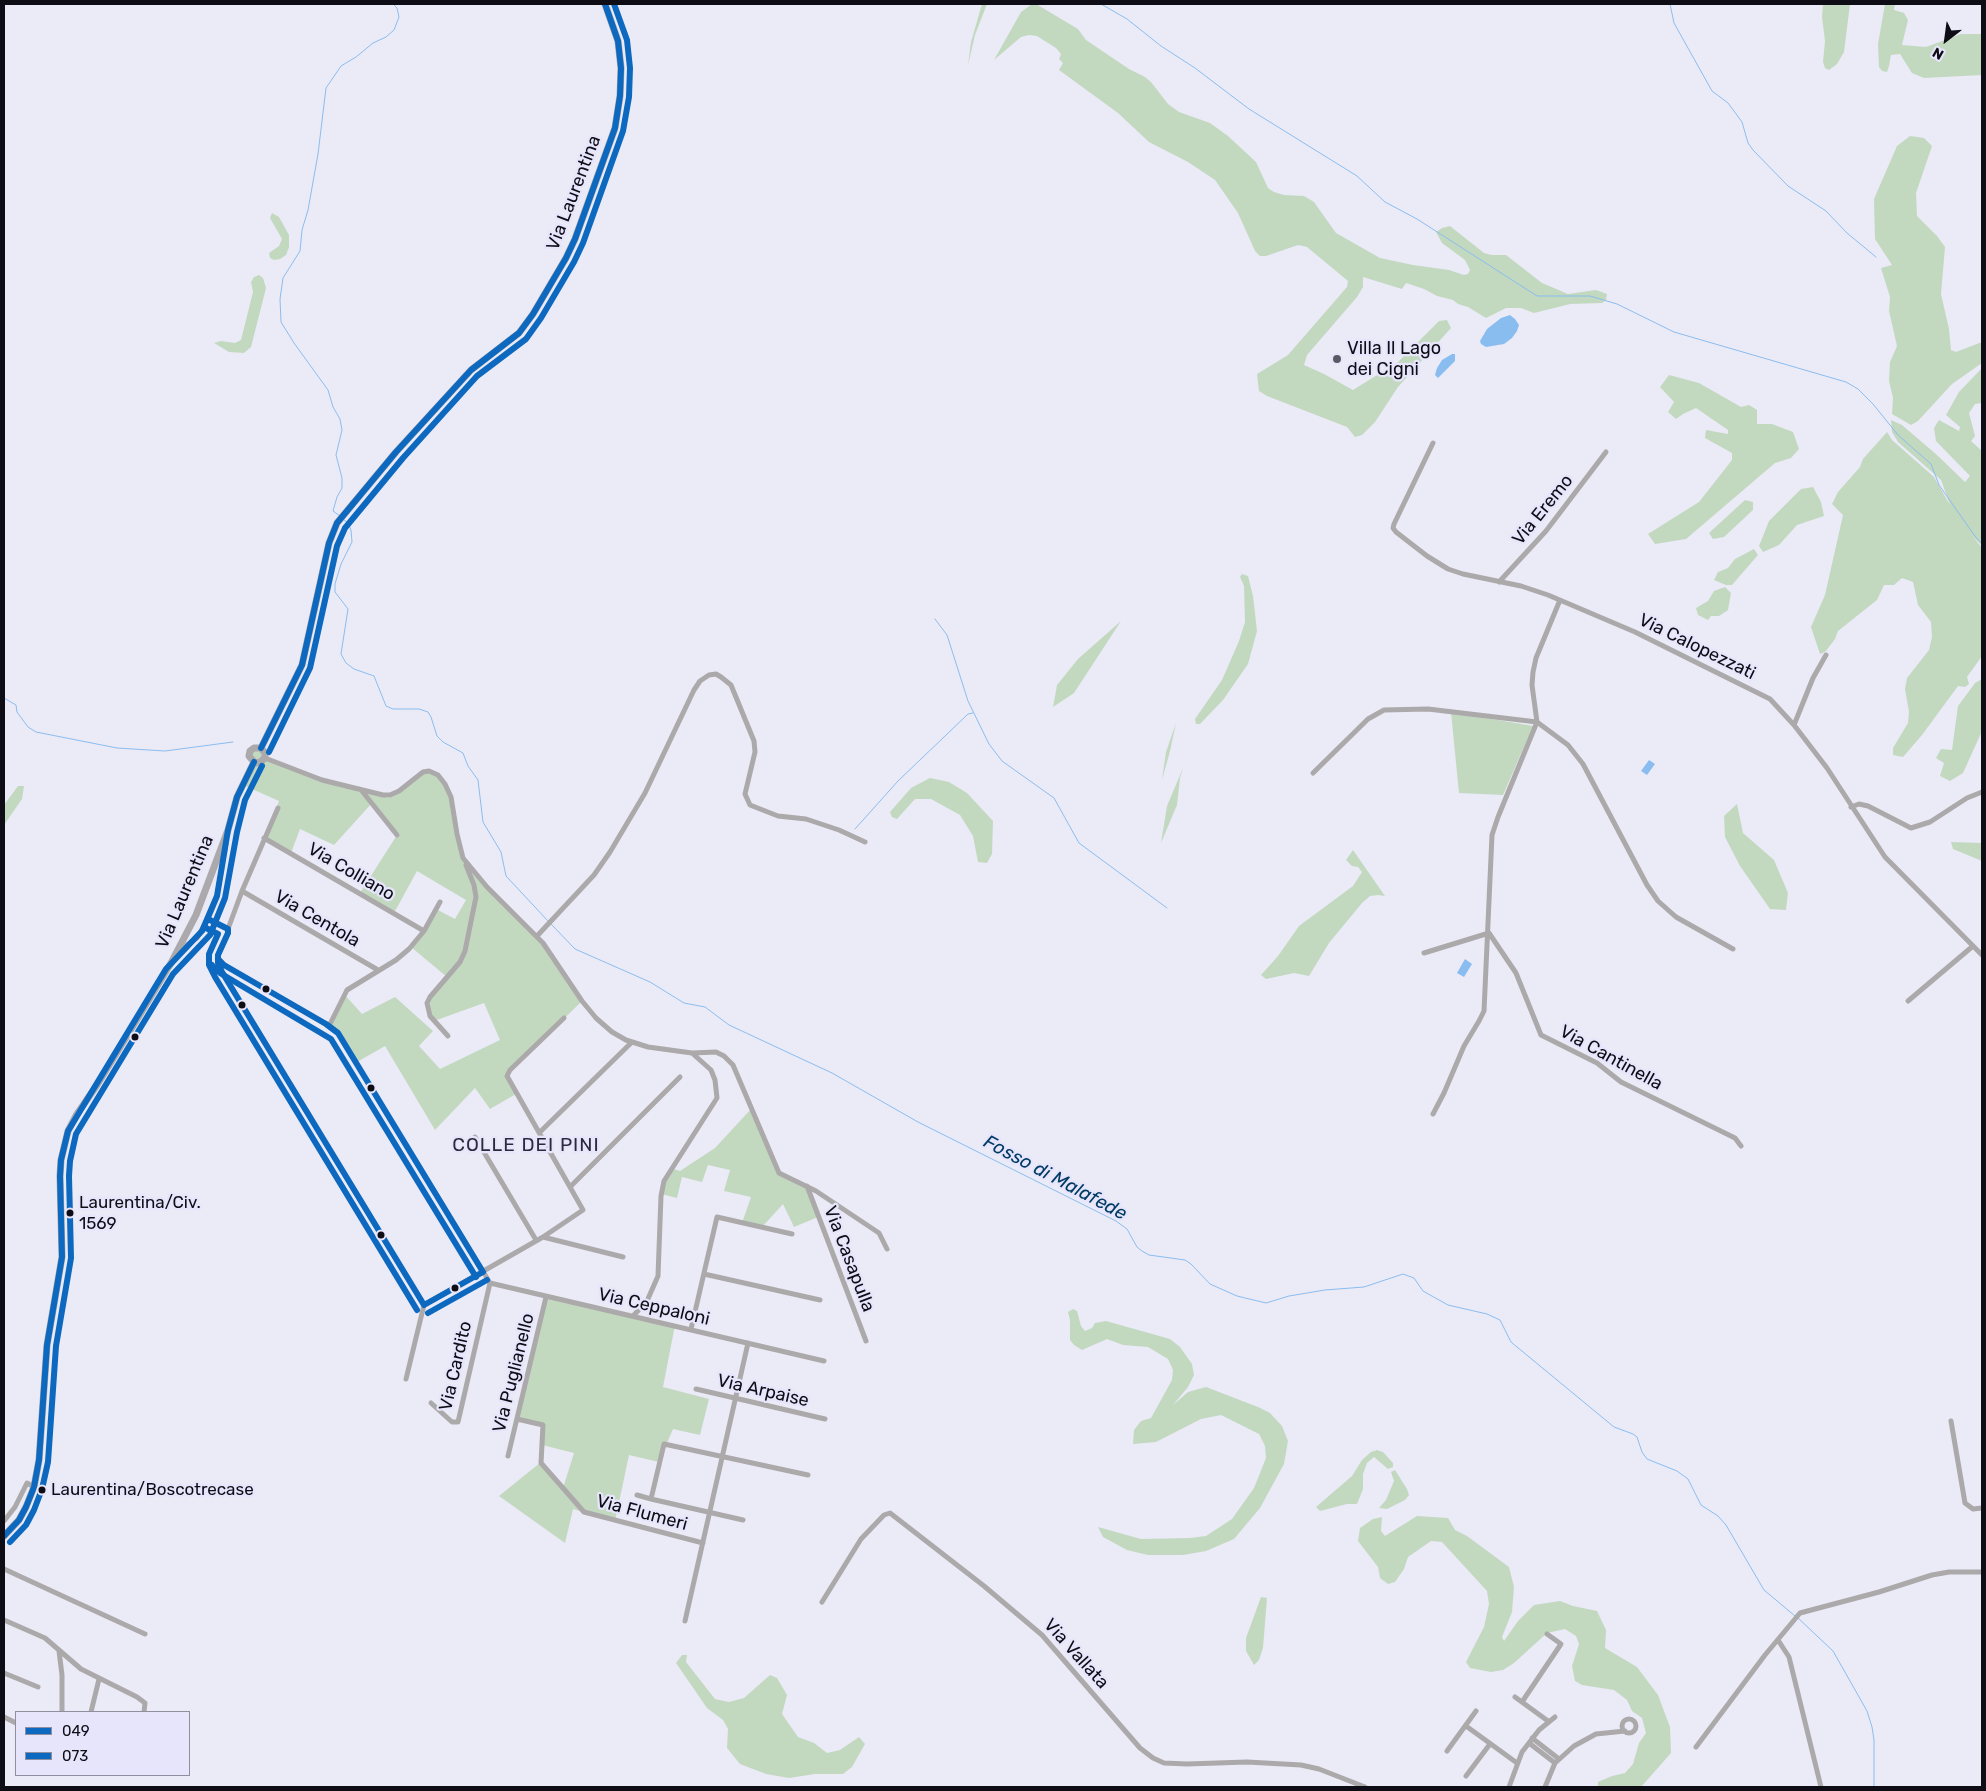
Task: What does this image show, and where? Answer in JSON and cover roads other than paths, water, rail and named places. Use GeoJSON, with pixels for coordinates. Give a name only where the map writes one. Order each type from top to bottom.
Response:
{"type":"FeatureCollection","features":[{"type":"Feature","properties":{"kind":"main road","name":"Via Laurentina"},"geometry":{"type":"LineString","coordinates":[[4,1536],[19,1520],[34,1487],[40,1449],[46,1345],[62,1257],[60,1176],[64,1144],[68,1131],[170,963],[205,893],[228,830],[237,797],[254,762],[249,756],[250,751],[254,748],[261,748],[300,671],[315,612],[328,547],[334,530],[342,517],[414,432],[470,370],[519,333],[533,314],[566,258],[575,239],[615,128],[620,96],[621,68],[618,41],[605,4]]}},
{"type":"Feature","properties":{"kind":"main road"},"geometry":{"type":"LineString","coordinates":[[254,762],[259,763],[264,758],[265,753],[261,748]]}},
{"type":"Feature","properties":{"kind":"street","name":"Via Calopezzati"},"geometry":{"type":"LineString","coordinates":[[1433,443],[1394,524],[1394,530],[1427,556],[1448,569],[1530,589],[1560,600],[1635,632],[1761,693],[1776,705],[1794,725],[1827,768],[1872,840],[1892,865],[1982,955]]}},
{"type":"Feature","properties":{"kind":"street","name":"Via Eremo"},"geometry":{"type":"LineString","coordinates":[[1498,582],[1546,531],[1606,452]]}},
{"type":"Feature","properties":{"kind":"street"},"geometry":{"type":"LineString","coordinates":[[1433,1114],[1462,1050],[1480,1022],[1484,1012],[1492,836],[1537,722],[1532,672],[1560,600]]}},
{"type":"Feature","properties":{"kind":"street"},"geometry":{"type":"LineString","coordinates":[[1794,725],[1813,678],[1826,655]]}},
{"type":"Feature","properties":{"kind":"street"},"geometry":{"type":"LineString","coordinates":[[537,936],[555,919],[594,875],[619,838],[645,793],[694,690],[700,681],[711,675],[723,678],[731,687],[755,743],[755,752],[746,792],[749,804],[778,816],[806,819],[832,827],[865,842]]}},
{"type":"Feature","properties":{"kind":"street"},"geometry":{"type":"LineString","coordinates":[[1313,773],[1370,718],[1384,710],[1434,709],[1537,722],[1568,745],[1583,764],[1660,904],[1676,917],[1733,949]]}},
{"type":"Feature","properties":{"kind":"street"},"geometry":{"type":"LineString","coordinates":[[264,758],[314,778],[362,791],[390,795],[403,788],[422,772],[429,771],[438,775],[445,784],[451,797],[463,858],[476,892],[466,946],[460,962],[427,1003],[432,1018],[448,1036]]}},
{"type":"Feature","properties":{"kind":"street"},"geometry":{"type":"LineString","coordinates":[[362,791],[398,835]]}},
{"type":"Feature","properties":{"kind":"street"},"geometry":{"type":"LineString","coordinates":[[1851,807],[1859,804],[1868,806],[1911,828],[1930,822],[1967,798],[1982,792]]}},
{"type":"Feature","properties":{"kind":"street"},"geometry":{"type":"LineString","coordinates":[[278,808],[242,891],[218,958],[223,974],[424,1306],[406,1379]]}},
{"type":"Feature","properties":{"kind":"street"},"geometry":{"type":"LineString","coordinates":[[170,963],[202,932],[208,919],[217,896],[228,830]]}},
{"type":"Feature","properties":{"kind":"street","name":"Via Colliano"},"geometry":{"type":"LineString","coordinates":[[264,838],[424,930]]}},
{"type":"Feature","properties":{"kind":"street","name":"Via Casapulla"},"geometry":{"type":"LineString","coordinates":[[463,858],[487,887],[537,936],[592,1014],[612,1032],[632,1042],[648,1047],[692,1053],[716,1052],[733,1065],[777,1171],[786,1178],[807,1186],[879,1233],[887,1249]]}},
{"type":"Feature","properties":{"kind":"street","name":"Via Centola"},"geometry":{"type":"LineString","coordinates":[[242,891],[378,970]]}},
{"type":"Feature","properties":{"kind":"street"},"geometry":{"type":"LineString","coordinates":[[329,1026],[347,990],[404,954],[424,930],[440,902]]}},
{"type":"Feature","properties":{"kind":"street"},"geometry":{"type":"LineString","coordinates":[[208,919],[228,929]]}},
{"type":"Feature","properties":{"kind":"street"},"geometry":{"type":"LineString","coordinates":[[1424,953],[1489,932]]}},
{"type":"Feature","properties":{"kind":"street","name":"Via Cantinella"},"geometry":{"type":"LineString","coordinates":[[1489,932],[1516,973],[1541,1035],[1600,1065],[1621,1082],[1736,1139],[1740,1146]]}},
{"type":"Feature","properties":{"kind":"street"},"geometry":{"type":"LineString","coordinates":[[186,934],[188,938],[194,939]]}},
{"type":"Feature","properties":{"kind":"street"},"geometry":{"type":"LineString","coordinates":[[1908,1001],[1974,946]]}},
{"type":"Feature","properties":{"kind":"street"},"geometry":{"type":"LineString","coordinates":[[218,958],[224,965],[338,1033],[490,1283]]}},
{"type":"Feature","properties":{"kind":"street"},"geometry":{"type":"LineString","coordinates":[[223,974],[232,969]]}},
{"type":"Feature","properties":{"kind":"street"},"geometry":{"type":"LineString","coordinates":[[424,1306],[536,1240],[543,1238],[582,1211],[582,1206],[571,1186],[509,1082],[507,1075],[564,1018]]}},
{"type":"Feature","properties":{"kind":"street"},"geometry":{"type":"LineString","coordinates":[[540,1132],[632,1042]]}},
{"type":"Feature","properties":{"kind":"street"},"geometry":{"type":"LineString","coordinates":[[633,1316],[647,1301],[658,1276],[661,1196],[664,1181],[678,1156],[709,1112],[717,1096],[713,1073],[705,1063],[692,1053]]}},
{"type":"Feature","properties":{"kind":"street"},"geometry":{"type":"LineString","coordinates":[[571,1186],[680,1077]]}},
{"type":"Feature","properties":{"kind":"street"},"geometry":{"type":"LineString","coordinates":[[476,1138],[536,1240]]}},
{"type":"Feature","properties":{"kind":"street","name":"Via Casapulla"},"geometry":{"type":"LineString","coordinates":[[807,1186],[866,1342]]}},
{"type":"Feature","properties":{"kind":"street"},"geometry":{"type":"LineString","coordinates":[[691,1329],[717,1217],[792,1234]]}},
{"type":"Feature","properties":{"kind":"street"},"geometry":{"type":"LineString","coordinates":[[543,1238],[623,1257]]}},
{"type":"Feature","properties":{"kind":"street"},"geometry":{"type":"LineString","coordinates":[[704,1274],[820,1300]]}},
{"type":"Feature","properties":{"kind":"street","name":"Via Ceppaloni"},"geometry":{"type":"LineString","coordinates":[[490,1283],[824,1361]]}},
{"type":"Feature","properties":{"kind":"street","name":"Via Cardito"},"geometry":{"type":"LineString","coordinates":[[431,1403],[454,1423],[458,1422],[490,1283]]}},
{"type":"Feature","properties":{"kind":"street","name":"Via Puglianello"},"geometry":{"type":"LineString","coordinates":[[508,1456],[546,1296]]}},
{"type":"Feature","properties":{"kind":"street"},"geometry":{"type":"LineString","coordinates":[[685,1621],[748,1343]]}},
{"type":"Feature","properties":{"kind":"street","name":"Via Arpaise"},"geometry":{"type":"LineString","coordinates":[[696,1390],[825,1419]]}},
{"type":"Feature","properties":{"kind":"street","name":"Via Flumeri"},"geometry":{"type":"LineString","coordinates":[[517,1419],[543,1425],[542,1463],[584,1512],[703,1544]]}},
{"type":"Feature","properties":{"kind":"street"},"geometry":{"type":"LineString","coordinates":[[1952,1421],[1965,1503],[1972,1508],[1982,1508]]}},
{"type":"Feature","properties":{"kind":"street"},"geometry":{"type":"LineString","coordinates":[[651,1499],[664,1444],[723,1455],[808,1475]]}},
{"type":"Feature","properties":{"kind":"street"},"geometry":{"type":"LineString","coordinates":[[4,1521],[15,1507],[26,1484],[34,1487]]}},
{"type":"Feature","properties":{"kind":"street"},"geometry":{"type":"LineString","coordinates":[[637,1496],[743,1520]]}},
{"type":"Feature","properties":{"kind":"street","name":"Via Vallata"},"geometry":{"type":"LineString","coordinates":[[822,1602],[861,1539],[884,1515],[890,1513],[984,1586],[1042,1635],[1109,1714],[1140,1748],[1153,1758],[1164,1763],[1247,1762],[1301,1765],[1323,1770],[1365,1787]]}},
{"type":"Feature","properties":{"kind":"street"},"geometry":{"type":"LineString","coordinates":[[4,1570],[145,1634]]}},
{"type":"Feature","properties":{"kind":"street"},"geometry":{"type":"LineString","coordinates":[[1696,1747],[1778,1640],[1802,1612],[1879,1592],[1932,1574],[1982,1572]]}},
{"type":"Feature","properties":{"kind":"street"},"geometry":{"type":"LineString","coordinates":[[4,1620],[45,1638],[79,1668],[137,1697],[145,1704],[144,1711]]}},
{"type":"Feature","properties":{"kind":"street"},"geometry":{"type":"LineString","coordinates":[[1522,1702],[1561,1644],[1547,1634]]}},
{"type":"Feature","properties":{"kind":"street"},"geometry":{"type":"LineString","coordinates":[[1778,1640],[1787,1651],[1790,1660],[1821,1787]]}},
{"type":"Feature","properties":{"kind":"street"},"geometry":{"type":"LineString","coordinates":[[59,1651],[62,1675],[62,1711]]}},
{"type":"Feature","properties":{"kind":"street"},"geometry":{"type":"LineString","coordinates":[[4,1673],[38,1687]]}},
{"type":"Feature","properties":{"kind":"street"},"geometry":{"type":"LineString","coordinates":[[91,1711],[99,1678]]}},
{"type":"Feature","properties":{"kind":"street"},"geometry":{"type":"LineString","coordinates":[[1515,1696],[1548,1721]]}},
{"type":"Feature","properties":{"kind":"street"},"geometry":{"type":"LineString","coordinates":[[1447,1751],[1476,1711]]}},
{"type":"Feature","properties":{"kind":"street"},"geometry":{"type":"LineString","coordinates":[[1509,1787],[1517,1763],[1530,1741],[1555,1716]]}},
{"type":"Feature","properties":{"kind":"street"},"geometry":{"type":"LineString","coordinates":[[1466,1726],[1517,1763]]}},
{"type":"Feature","properties":{"kind":"street"},"geometry":{"type":"LineString","coordinates":[[1545,1787],[1557,1761],[1574,1746],[1591,1736],[1601,1733],[1625,1731]]}},
{"type":"Feature","properties":{"kind":"street"},"geometry":{"type":"LineString","coordinates":[[1530,1741],[1557,1761]]}},
{"type":"Feature","properties":{"kind":"street"},"geometry":{"type":"LineString","coordinates":[[1466,1776],[1490,1744]]}},
{"type":"Feature","properties":{"kind":"water"},"geometry":{"type":"Polygon","coordinates":[[[1510,315],[1519,325],[1512,338],[1504,344],[1486,347],[1481,344],[1480,341],[1487,329],[1501,318],[1510,315]]]}},
{"type":"Feature","properties":{"kind":"water"},"geometry":{"type":"Polygon","coordinates":[[[1455,354],[1455,361],[1438,378],[1435,375],[1437,368],[1442,360],[1455,354]]]}},
{"type":"Feature","properties":{"kind":"water"},"geometry":{"type":"Polygon","coordinates":[[[1649,760],[1655,764],[1647,775],[1641,771],[1649,760]]]}},
{"type":"Feature","properties":{"kind":"water"},"geometry":{"type":"Polygon","coordinates":[[[1465,959],[1472,964],[1464,977],[1457,973],[1465,959]]]}},
{"type":"Feature","properties":{"kind":"waterway"},"geometry":{"type":"LineString","coordinates":[[340,516],[333,511],[342,488],[342,478],[336,455],[342,430],[340,419],[333,407],[328,390],[281,322],[280,299],[283,278],[300,251],[302,230],[308,210],[318,154],[326,88],[341,66],[394,30],[399,17],[397,8],[393,4]]}},
{"type":"Feature","properties":{"kind":"waterway"},"geometry":{"type":"LineString","coordinates":[[1101,4],[1127,19],[1161,46],[1195,68],[1249,109],[1357,176],[1385,202],[1417,219],[1537,296],[1590,296],[1617,304],[1674,332],[1846,382],[1858,389],[1898,435],[1931,464],[1939,485],[1977,539],[1982,543]]}},
{"type":"Feature","properties":{"kind":"waterway"},"geometry":{"type":"LineString","coordinates":[[1670,4],[1674,23],[1712,91],[1728,103],[1742,122],[1748,143],[1753,150],[1788,186],[1826,211],[1847,233],[1876,257]]}},
{"type":"Feature","properties":{"kind":"waterway"},"geometry":{"type":"LineString","coordinates":[[343,519],[348,523],[351,530],[352,542],[341,564],[335,584],[335,592],[348,609],[341,654],[346,663],[354,669],[374,676],[386,706],[393,709],[419,709],[428,712],[437,736],[443,742],[463,753],[468,766],[478,780],[483,822],[501,852],[506,876],[548,921]]}},
{"type":"Feature","properties":{"kind":"waterway"},"geometry":{"type":"LineString","coordinates":[[935,619],[947,635],[968,701],[989,744],[1002,761],[1054,798],[1079,843],[1167,908]]}},
{"type":"Feature","properties":{"kind":"waterway"},"geometry":{"type":"LineString","coordinates":[[4,698],[16,705],[17,712],[28,727],[36,732],[117,748],[165,751],[233,742]]}},
{"type":"Feature","properties":{"kind":"waterway"},"geometry":{"type":"LineString","coordinates":[[855,829],[898,781],[968,714],[973,713]]}},
{"type":"Feature","properties":{"kind":"waterway","name":"Fosso di Malafede"},"geometry":{"type":"LineString","coordinates":[[551,924],[575,949],[650,982],[684,1003],[705,1007],[729,1025],[832,1073],[918,1122],[1116,1221],[1127,1229],[1137,1247],[1142,1251],[1149,1255],[1185,1260],[1210,1284],[1237,1296],[1266,1303],[1289,1296],[1325,1290],[1364,1287],[1403,1274],[1414,1278],[1423,1291],[1448,1305],[1487,1314],[1500,1320],[1511,1342],[1614,1427],[1637,1437],[1642,1452],[1647,1459],[1677,1471],[1688,1479],[1701,1505],[1718,1516],[1726,1525],[1764,1590],[1795,1616]]}},
{"type":"Feature","properties":{"kind":"waterway","name":"Fosso di Malafede"},"geometry":{"type":"LineString","coordinates":[[1798,1618],[1833,1651],[1867,1711],[1874,1740],[1874,1787]]}},
{"type":"Feature","properties":{"kind":"place","name":"Villa Il Lago dei Cigni"},"geometry":{"type":"Point","coordinates":[1337,359]}},
{"type":"Feature","properties":{"kind":"place","name":"Laurentina/Civ. 1569"},"geometry":{"type":"Point","coordinates":[70,1213]}},
{"type":"Feature","properties":{"kind":"place","name":"Laurentina/Boscotrecase"},"geometry":{"type":"Point","coordinates":[42,1490]}},
{"type":"Feature","properties":{"kind":"district","name":"COLLE DEI PINI"},"geometry":{"type":"Point","coordinates":[526,1146]}}]}
